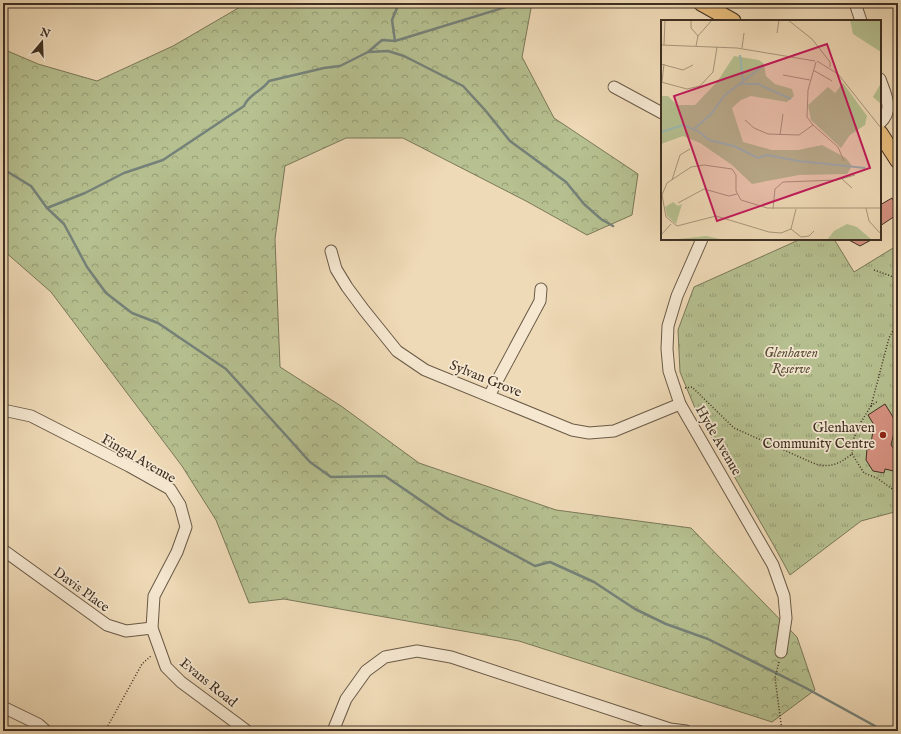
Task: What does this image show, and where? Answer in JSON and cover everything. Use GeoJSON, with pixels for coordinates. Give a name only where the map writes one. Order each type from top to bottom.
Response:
{"type":"FeatureCollection","features":[{"type":"Feature","properties":{"kind":"main road"},"geometry":{"type":"LineString","coordinates":[[701,3],[731,20]]}},
{"type":"Feature","properties":{"kind":"main road"},"geometry":{"type":"LineString","coordinates":[[881,134],[898,160]]}},
{"type":"Feature","properties":{"kind":"street"},"geometry":{"type":"LineString","coordinates":[[855,3],[861,20]]}},
{"type":"Feature","properties":{"kind":"street"},"geometry":{"type":"LineString","coordinates":[[881,82],[888,111],[886,117],[881,122]]}},
{"type":"Feature","properties":{"kind":"street"},"geometry":{"type":"LineString","coordinates":[[614,86],[661,112]]}},
{"type":"Feature","properties":{"kind":"street","name":"Hyde Avenue"},"geometry":{"type":"LineString","coordinates":[[702,240],[677,296],[668,326],[667,349],[669,371],[680,404],[773,565],[784,596],[786,618],[780,652]]}},
{"type":"Feature","properties":{"kind":"street","name":"Sylvan Grove"},"geometry":{"type":"LineString","coordinates":[[331,251],[336,269],[364,310],[397,351],[425,370],[572,430],[589,433],[614,431],[680,404]]}},
{"type":"Feature","properties":{"kind":"street"},"geometry":{"type":"LineString","coordinates":[[489,396],[540,301],[542,289]]}},
{"type":"Feature","properties":{"kind":"street","name":"Fingal Avenue"},"geometry":{"type":"LineString","coordinates":[[3,410],[31,416],[170,489],[180,504],[186,527],[177,552],[154,596],[152,628]]}},
{"type":"Feature","properties":{"kind":"street","name":"Davis Place"},"geometry":{"type":"LineString","coordinates":[[3,550],[107,625],[126,631],[152,628]]}},
{"type":"Feature","properties":{"kind":"street","name":"Evans Road"},"geometry":{"type":"LineString","coordinates":[[152,628],[166,667],[181,682],[247,731]]}},
{"type":"Feature","properties":{"kind":"street"},"geometry":{"type":"LineString","coordinates":[[333,731],[346,699],[366,671],[385,657],[417,651],[450,657],[670,729],[686,731]]}},
{"type":"Feature","properties":{"kind":"street"},"geometry":{"type":"LineString","coordinates":[[3,707],[38,724],[46,731]]}},
{"type":"Feature","properties":{"kind":"path"},"geometry":{"type":"LineString","coordinates":[[874,270],[891,276],[898,282]]}},
{"type":"Feature","properties":{"kind":"path"},"geometry":{"type":"LineString","coordinates":[[898,321],[890,338],[871,406],[861,422],[854,438],[852,454],[864,473],[877,478],[898,493]]}},
{"type":"Feature","properties":{"kind":"path"},"geometry":{"type":"LineString","coordinates":[[675,388],[692,387],[734,428],[813,463],[822,466],[830,466],[852,454]]}},
{"type":"Feature","properties":{"kind":"path"},"geometry":{"type":"LineString","coordinates":[[871,406],[878,400]]}},
{"type":"Feature","properties":{"kind":"path"},"geometry":{"type":"LineString","coordinates":[[893,448],[898,444]]}},
{"type":"Feature","properties":{"kind":"path"},"geometry":{"type":"LineString","coordinates":[[106,731],[142,664],[151,655],[160,651]]}},
{"type":"Feature","properties":{"kind":"path"},"geometry":{"type":"LineString","coordinates":[[778,664],[775,678],[782,731]]}},
{"type":"Feature","properties":{"kind":"green space"},"geometry":{"type":"Polygon","coordinates":[[[247,3],[532,3],[522,57],[554,118],[638,174],[632,215],[587,235],[526,201],[403,138],[346,138],[285,166],[275,239],[280,367],[341,406],[419,463],[556,510],[691,528],[797,637],[815,690],[772,722],[519,641],[284,599],[249,603],[216,520],[182,466],[51,292],[3,250],[3,49],[38,64],[97,81],[173,46],[247,3]]]}},
{"type":"Feature","properties":{"kind":"green space","name":"Glenhaven Reserve"},"geometry":{"type":"Polygon","coordinates":[[[799,240],[835,240],[854,272],[898,245],[898,511],[861,521],[790,575],[695,408],[680,372],[678,330],[694,287],[799,240]]]}},
{"type":"Feature","properties":{"kind":"building"},"geometry":{"type":"Polygon","coordinates":[[[892,198],[898,208],[898,214],[881,225],[881,204],[892,198]]]}},
{"type":"Feature","properties":{"kind":"building"},"geometry":{"type":"Polygon","coordinates":[[[849,240],[871,240],[860,246],[849,240]]]}},
{"type":"Feature","properties":{"kind":"building","name":"Glenhaven Community Centre"},"geometry":{"type":"Polygon","coordinates":[[[885,404],[896,424],[891,445],[898,451],[898,472],[885,469],[884,473],[873,471],[866,460],[867,449],[870,449],[874,425],[868,415],[885,404]]]}},
{"type":"Feature","properties":{"kind":"waterway"},"geometry":{"type":"LineString","coordinates":[[395,41],[392,20],[399,3]]}},
{"type":"Feature","properties":{"kind":"waterway"},"geometry":{"type":"LineString","coordinates":[[47,208],[85,193],[124,173],[163,160],[244,106],[246,102],[269,81],[324,68],[340,66],[368,52],[382,40],[395,41],[519,3]]}},
{"type":"Feature","properties":{"kind":"waterway"},"geometry":{"type":"LineString","coordinates":[[368,52],[388,51],[404,56],[463,86],[510,141],[566,182],[584,204],[601,219],[613,226]]}},
{"type":"Feature","properties":{"kind":"waterway"},"geometry":{"type":"LineString","coordinates":[[3,169],[31,186],[47,208],[64,224],[87,267],[106,293],[132,313],[158,323],[226,369],[310,462],[331,477],[385,476],[448,519],[535,566],[550,562],[594,582],[635,609],[666,624],[708,639],[804,687],[875,726]]}},
{"type":"Feature","properties":{"kind":"place","name":"Glenhaven Community Centre"},"geometry":{"type":"Point","coordinates":[883,435]}}]}
